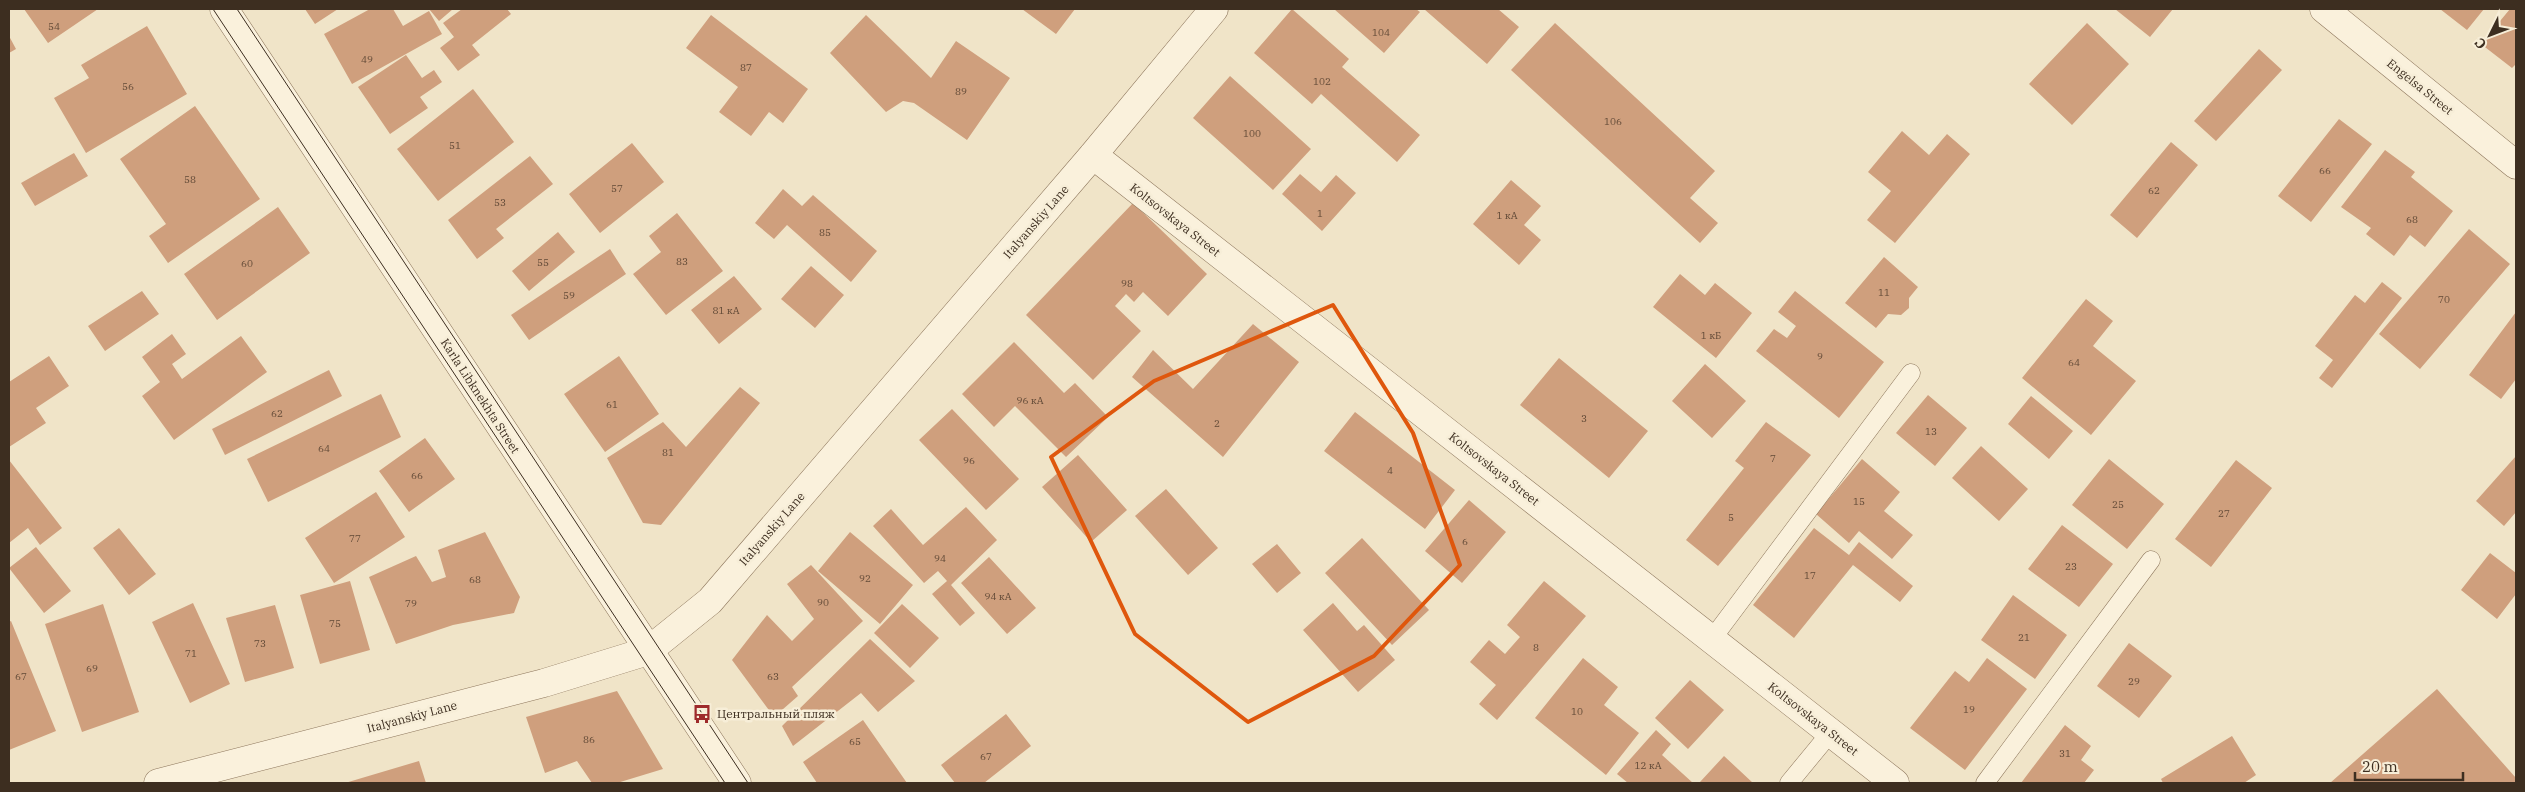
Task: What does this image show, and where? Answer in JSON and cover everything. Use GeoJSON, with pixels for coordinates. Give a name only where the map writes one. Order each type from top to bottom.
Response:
{"type":"FeatureCollection","features":[{"type":"Feature","properties":{"kind":"street","name":"Karla Libknekhta Street"},"geometry":{"type":"LineString","coordinates":[[224,9],[737,783]]}},
{"type":"Feature","properties":{"kind":"street","name":"Italyanskiy Lane"},"geometry":{"type":"LineString","coordinates":[[158,783],[544,683],[648,651],[710,601],[1093,155],[1214,9]]}},
{"type":"Feature","properties":{"kind":"street","name":"Engelsa Street"},"geometry":{"type":"LineString","coordinates":[[2324,9],[2516,165]]}},
{"type":"Feature","properties":{"kind":"street","name":"Koltsovskaya Street"},"geometry":{"type":"LineString","coordinates":[[1093,155],[1896,783]]}},
{"type":"Feature","properties":{"kind":"lane"},"geometry":{"type":"LineString","coordinates":[[1712,640],[1911,373]]}},
{"type":"Feature","properties":{"kind":"lane"},"geometry":{"type":"LineString","coordinates":[[1985,783],[2151,560]]}},
{"type":"Feature","properties":{"kind":"lane"},"geometry":{"type":"LineString","coordinates":[[1789,783],[1831,732]]}},
{"type":"Feature","properties":{"kind":"highlighted area"},"geometry":{"type":"Polygon","coordinates":[[[1333,305],[1413,433],[1460,565],[1374,656],[1248,722],[1135,634],[1051,457],[1154,381],[1333,305]]]}},
{"type":"Feature","properties":{"kind":"building"},"geometry":{"type":"Polygon","coordinates":[[[24,9],[98,9],[48,43],[24,9]]]}},
{"type":"Feature","properties":{"kind":"building"},"geometry":{"type":"Polygon","coordinates":[[[305,9],[338,9],[315,24],[305,9]]]}},
{"type":"Feature","properties":{"kind":"building"},"geometry":{"type":"Polygon","coordinates":[[[370,9],[393,9],[403,26],[429,11],[442,34],[352,84],[324,34],[370,9]]]}},
{"type":"Feature","properties":{"kind":"building"},"geometry":{"type":"Polygon","coordinates":[[[429,9],[453,9],[439,21],[429,9]]]}},
{"type":"Feature","properties":{"kind":"building"},"geometry":{"type":"Polygon","coordinates":[[[462,9],[507,9],[511,14],[472,45],[480,55],[458,71],[440,48],[454,37],[443,23],[462,9]]]}},
{"type":"Feature","properties":{"kind":"building"},"geometry":{"type":"Polygon","coordinates":[[[1022,9],[1075,9],[1056,34],[1022,9]]]}},
{"type":"Feature","properties":{"kind":"building"},"geometry":{"type":"Polygon","coordinates":[[[1292,9],[1349,59],[1342,67],[1420,135],[1397,162],[1321,94],[1312,104],[1254,53],[1292,9]]]}},
{"type":"Feature","properties":{"kind":"building"},"geometry":{"type":"Polygon","coordinates":[[[1334,9],[1416,9],[1420,12],[1384,53],[1334,9]]]}},
{"type":"Feature","properties":{"kind":"building"},"geometry":{"type":"Polygon","coordinates":[[[1424,9],[1498,9],[1519,27],[1487,64],[1424,9]]]}},
{"type":"Feature","properties":{"kind":"building"},"geometry":{"type":"Polygon","coordinates":[[[2115,9],[2173,9],[2150,37],[2115,9]]]}},
{"type":"Feature","properties":{"kind":"building"},"geometry":{"type":"Polygon","coordinates":[[[2440,9],[2484,9],[2467,30],[2440,9]]]}},
{"type":"Feature","properties":{"kind":"building"},"geometry":{"type":"Polygon","coordinates":[[[2510,9],[2516,9],[2516,64],[2512,68],[2481,44],[2510,9]]]}},
{"type":"Feature","properties":{"kind":"building"},"geometry":{"type":"Polygon","coordinates":[[[711,15],[808,89],[783,123],[769,112],[751,136],[719,112],[738,87],[686,48],[711,15]]]}},
{"type":"Feature","properties":{"kind":"building"},"geometry":{"type":"Polygon","coordinates":[[[866,15],[931,78],[956,41],[1010,78],[967,140],[914,103],[903,101],[886,112],[830,53],[866,15]]]}},
{"type":"Feature","properties":{"kind":"building"},"geometry":{"type":"Polygon","coordinates":[[[1555,23],[1715,171],[1690,198],[1718,223],[1700,243],[1511,70],[1555,23]]]}},
{"type":"Feature","properties":{"kind":"building"},"geometry":{"type":"Polygon","coordinates":[[[2087,23],[2129,64],[2072,125],[2029,84],[2087,23]]]}},
{"type":"Feature","properties":{"kind":"building"},"geometry":{"type":"Polygon","coordinates":[[[147,26],[187,94],[86,153],[54,98],[89,78],[81,65],[147,26]]]}},
{"type":"Feature","properties":{"kind":"building"},"geometry":{"type":"Polygon","coordinates":[[[9,36],[16,49],[9,53],[9,36]]]}},
{"type":"Feature","properties":{"kind":"building"},"geometry":{"type":"Polygon","coordinates":[[[2259,49],[2282,70],[2216,141],[2194,121],[2259,49]]]}},
{"type":"Feature","properties":{"kind":"building"},"geometry":{"type":"Polygon","coordinates":[[[406,55],[422,78],[434,70],[442,82],[420,97],[428,108],[390,134],[358,87],[406,55]]]}},
{"type":"Feature","properties":{"kind":"building"},"geometry":{"type":"Polygon","coordinates":[[[1230,76],[1311,149],[1273,190],[1193,118],[1230,76]]]}},
{"type":"Feature","properties":{"kind":"building"},"geometry":{"type":"Polygon","coordinates":[[[473,89],[514,142],[438,201],[397,149],[473,89]]]}},
{"type":"Feature","properties":{"kind":"building"},"geometry":{"type":"Polygon","coordinates":[[[195,106],[260,199],[168,263],[149,236],[166,224],[120,159],[195,106]]]}},
{"type":"Feature","properties":{"kind":"building"},"geometry":{"type":"Polygon","coordinates":[[[2339,119],[2372,144],[2311,222],[2278,196],[2339,119]]]}},
{"type":"Feature","properties":{"kind":"building"},"geometry":{"type":"Polygon","coordinates":[[[1902,131],[1929,155],[1947,134],[1970,154],[1895,243],[1867,220],[1891,191],[1868,172],[1902,131]]]}},
{"type":"Feature","properties":{"kind":"building"},"geometry":{"type":"Polygon","coordinates":[[[2171,142],[2198,165],[2137,238],[2110,215],[2171,142]]]}},
{"type":"Feature","properties":{"kind":"building"},"geometry":{"type":"Polygon","coordinates":[[[632,143],[664,182],[600,233],[569,194],[632,143]]]}},
{"type":"Feature","properties":{"kind":"building"},"geometry":{"type":"Polygon","coordinates":[[[2385,150],[2415,172],[2411,177],[2453,211],[2425,247],[2410,235],[2394,256],[2366,234],[2371,228],[2341,207],[2385,150]]]}},
{"type":"Feature","properties":{"kind":"building"},"geometry":{"type":"Polygon","coordinates":[[[74,153],[88,176],[35,206],[21,183],[74,153]]]}},
{"type":"Feature","properties":{"kind":"building"},"geometry":{"type":"Polygon","coordinates":[[[530,156],[553,184],[496,229],[504,238],[477,259],[448,220],[530,156]]]}},
{"type":"Feature","properties":{"kind":"building"},"geometry":{"type":"Polygon","coordinates":[[[1300,174],[1321,192],[1336,175],[1356,193],[1322,231],[1282,194],[1300,174]]]}},
{"type":"Feature","properties":{"kind":"building"},"geometry":{"type":"Polygon","coordinates":[[[1511,180],[1541,206],[1524,225],[1541,240],[1519,265],[1473,224],[1511,180]]]}},
{"type":"Feature","properties":{"kind":"building"},"geometry":{"type":"Polygon","coordinates":[[[783,189],[802,206],[813,195],[877,251],[851,282],[787,225],[774,239],[755,223],[783,189]]]}},
{"type":"Feature","properties":{"kind":"building"},"geometry":{"type":"Polygon","coordinates":[[[1133,203],[1207,274],[1168,316],[1143,292],[1134,302],[1126,294],[1115,306],[1141,331],[1093,380],[1026,315],[1133,203]]]}},
{"type":"Feature","properties":{"kind":"building"},"geometry":{"type":"Polygon","coordinates":[[[278,207],[310,253],[217,320],[184,274],[278,207]]]}},
{"type":"Feature","properties":{"kind":"building"},"geometry":{"type":"Polygon","coordinates":[[[677,213],[723,271],[666,315],[633,274],[661,252],[649,236],[677,213]]]}},
{"type":"Feature","properties":{"kind":"building"},"geometry":{"type":"Polygon","coordinates":[[[2469,229],[2510,264],[2420,369],[2379,334],[2469,229]]]}},
{"type":"Feature","properties":{"kind":"building"},"geometry":{"type":"Polygon","coordinates":[[[558,232],[575,252],[529,291],[512,271],[558,232]]]}},
{"type":"Feature","properties":{"kind":"building"},"geometry":{"type":"Polygon","coordinates":[[[610,249],[626,274],[529,340],[511,315],[610,249]]]}},
{"type":"Feature","properties":{"kind":"building"},"geometry":{"type":"Polygon","coordinates":[[[1884,257],[1918,287],[1909,298],[1909,308],[1901,315],[1888,314],[1876,328],[1845,303],[1884,257]]]}},
{"type":"Feature","properties":{"kind":"building"},"geometry":{"type":"Polygon","coordinates":[[[811,266],[844,295],[815,328],[781,299],[811,266]]]}},
{"type":"Feature","properties":{"kind":"building"},"geometry":{"type":"Polygon","coordinates":[[[1680,274],[1705,295],[1715,283],[1752,313],[1716,358],[1653,307],[1680,274]]]}},
{"type":"Feature","properties":{"kind":"building"},"geometry":{"type":"Polygon","coordinates":[[[734,276],[762,309],[719,344],[691,310],[734,276]]]}},
{"type":"Feature","properties":{"kind":"building"},"geometry":{"type":"Polygon","coordinates":[[[2382,282],[2402,298],[2332,388],[2319,378],[2333,360],[2315,346],[2355,295],[2365,303],[2382,282]]]}},
{"type":"Feature","properties":{"kind":"building"},"geometry":{"type":"Polygon","coordinates":[[[142,291],[159,314],[105,351],[88,326],[142,291]]]}},
{"type":"Feature","properties":{"kind":"building"},"geometry":{"type":"Polygon","coordinates":[[[1795,291],[1884,362],[1839,418],[1756,351],[1774,329],[1787,338],[1796,326],[1778,312],[1795,291]]]}},
{"type":"Feature","properties":{"kind":"building"},"geometry":{"type":"Polygon","coordinates":[[[2086,299],[2113,321],[2093,346],[2136,381],[2091,435],[2022,378],[2086,299]]]}},
{"type":"Feature","properties":{"kind":"building"},"geometry":{"type":"Polygon","coordinates":[[[2516,312],[2516,379],[2501,399],[2469,375],[2516,312]]]}},
{"type":"Feature","properties":{"kind":"building"},"geometry":{"type":"Polygon","coordinates":[[[1253,324],[1299,362],[1223,457],[1132,377],[1153,350],[1193,389],[1253,324]]]}},
{"type":"Feature","properties":{"kind":"building"},"geometry":{"type":"Polygon","coordinates":[[[172,334],[186,354],[172,364],[182,379],[241,336],[267,372],[174,440],[142,396],[160,382],[142,357],[172,334]]]}},
{"type":"Feature","properties":{"kind":"building"},"geometry":{"type":"Polygon","coordinates":[[[1014,342],[1064,393],[1075,383],[1108,417],[1066,457],[1015,406],[994,427],[962,394],[1014,342]]]}},
{"type":"Feature","properties":{"kind":"building"},"geometry":{"type":"Polygon","coordinates":[[[49,356],[69,386],[36,408],[46,423],[9,447],[9,382],[49,356]]]}},
{"type":"Feature","properties":{"kind":"building"},"geometry":{"type":"Polygon","coordinates":[[[619,356],[659,414],[605,452],[564,394],[619,356]]]}},
{"type":"Feature","properties":{"kind":"building"},"geometry":{"type":"Polygon","coordinates":[[[1559,358],[1648,431],[1609,478],[1520,405],[1559,358]]]}},
{"type":"Feature","properties":{"kind":"building"},"geometry":{"type":"Polygon","coordinates":[[[1705,364],[1746,401],[1712,438],[1672,401],[1705,364]]]}},
{"type":"Feature","properties":{"kind":"building"},"geometry":{"type":"Polygon","coordinates":[[[329,370],[342,396],[225,455],[212,429],[329,370]]]}},
{"type":"Feature","properties":{"kind":"building"},"geometry":{"type":"Polygon","coordinates":[[[740,387],[760,403],[661,525],[643,523],[607,458],[663,422],[686,447],[740,387]]]}},
{"type":"Feature","properties":{"kind":"building"},"geometry":{"type":"Polygon","coordinates":[[[381,394],[401,437],[268,502],[247,459],[381,394]]]}},
{"type":"Feature","properties":{"kind":"building"},"geometry":{"type":"Polygon","coordinates":[[[1928,395],[1967,428],[1935,466],[1896,433],[1928,395]]]}},
{"type":"Feature","properties":{"kind":"building"},"geometry":{"type":"Polygon","coordinates":[[[2031,396],[2073,431],[2049,459],[2008,424],[2031,396]]]}},
{"type":"Feature","properties":{"kind":"building"},"geometry":{"type":"Polygon","coordinates":[[[952,409],[1019,479],[986,510],[919,440],[952,409]]]}},
{"type":"Feature","properties":{"kind":"building"},"geometry":{"type":"Polygon","coordinates":[[[1355,412],[1455,490],[1425,529],[1324,451],[1355,412]]]}},
{"type":"Feature","properties":{"kind":"building"},"geometry":{"type":"Polygon","coordinates":[[[1766,422],[1811,455],[1718,566],[1686,540],[1744,468],[1735,461],[1766,422]]]}},
{"type":"Feature","properties":{"kind":"building"},"geometry":{"type":"Polygon","coordinates":[[[425,438],[455,479],[409,512],[379,471],[425,438]]]}},
{"type":"Feature","properties":{"kind":"building"},"geometry":{"type":"Polygon","coordinates":[[[1981,446],[2028,489],[1999,521],[1952,478],[1981,446]]]}},
{"type":"Feature","properties":{"kind":"building"},"geometry":{"type":"Polygon","coordinates":[[[1078,455],[1127,510],[1091,542],[1042,487],[1078,455]]]}},
{"type":"Feature","properties":{"kind":"building"},"geometry":{"type":"Polygon","coordinates":[[[2516,456],[2516,512],[2504,526],[2476,501],[2516,456]]]}},
{"type":"Feature","properties":{"kind":"building"},"geometry":{"type":"Polygon","coordinates":[[[1862,459],[1900,492],[1884,511],[1913,535],[1892,559],[1859,531],[1849,543],[1816,514],[1862,459]]]}},
{"type":"Feature","properties":{"kind":"building"},"geometry":{"type":"Polygon","coordinates":[[[2109,459],[2164,504],[2127,549],[2072,505],[2109,459]]]}},
{"type":"Feature","properties":{"kind":"building"},"geometry":{"type":"Polygon","coordinates":[[[9,460],[62,528],[40,545],[28,528],[9,543],[9,460]]]}},
{"type":"Feature","properties":{"kind":"building"},"geometry":{"type":"Polygon","coordinates":[[[2236,460],[2272,488],[2211,567],[2175,539],[2236,460]]]}},
{"type":"Feature","properties":{"kind":"building"},"geometry":{"type":"Polygon","coordinates":[[[1166,489],[1218,548],[1188,575],[1135,516],[1166,489]]]}},
{"type":"Feature","properties":{"kind":"building"},"geometry":{"type":"Polygon","coordinates":[[[376,492],[405,537],[334,583],[305,538],[376,492]]]}},
{"type":"Feature","properties":{"kind":"building"},"geometry":{"type":"Polygon","coordinates":[[[1469,500],[1506,532],[1462,583],[1425,551],[1469,500]]]}},
{"type":"Feature","properties":{"kind":"building"},"geometry":{"type":"Polygon","coordinates":[[[966,507],[997,540],[951,585],[975,613],[960,626],[932,594],[947,581],[938,571],[924,583],[873,526],[891,509],[923,545],[966,507]]]}},
{"type":"Feature","properties":{"kind":"building"},"geometry":{"type":"Polygon","coordinates":[[[2062,525],[2113,564],[2079,607],[2028,569],[2062,525]]]}},
{"type":"Feature","properties":{"kind":"building"},"geometry":{"type":"Polygon","coordinates":[[[119,528],[156,574],[129,595],[93,548],[119,528]]]}},
{"type":"Feature","properties":{"kind":"building"},"geometry":{"type":"Polygon","coordinates":[[[1814,528],[1849,555],[1859,542],[1913,586],[1900,602],[1853,565],[1794,638],[1753,605],[1814,528]]]}},
{"type":"Feature","properties":{"kind":"building"},"geometry":{"type":"Polygon","coordinates":[[[485,532],[520,597],[514,613],[453,625],[396,644],[369,577],[416,556],[432,582],[446,577],[438,550],[485,532]]]}},
{"type":"Feature","properties":{"kind":"building"},"geometry":{"type":"Polygon","coordinates":[[[850,532],[913,585],[880,624],[818,571],[850,532]]]}},
{"type":"Feature","properties":{"kind":"building"},"geometry":{"type":"Polygon","coordinates":[[[1362,538],[1429,610],[1392,645],[1325,573],[1362,538]]]}},
{"type":"Feature","properties":{"kind":"building"},"geometry":{"type":"Polygon","coordinates":[[[1277,544],[1301,573],[1277,593],[1252,564],[1277,544]]]}},
{"type":"Feature","properties":{"kind":"building"},"geometry":{"type":"Polygon","coordinates":[[[36,547],[71,591],[44,613],[9,568],[36,547]]]}},
{"type":"Feature","properties":{"kind":"building"},"geometry":{"type":"Polygon","coordinates":[[[2490,553],[2516,573],[2516,594],[2497,619],[2461,590],[2490,553]]]}},
{"type":"Feature","properties":{"kind":"building"},"geometry":{"type":"Polygon","coordinates":[[[989,557],[1036,608],[1007,634],[961,583],[989,557]]]}},
{"type":"Feature","properties":{"kind":"building"},"geometry":{"type":"Polygon","coordinates":[[[811,565],[863,621],[792,687],[798,696],[774,717],[732,660],[767,615],[792,641],[814,619],[787,584],[811,565]]]}},
{"type":"Feature","properties":{"kind":"building"},"geometry":{"type":"Polygon","coordinates":[[[350,581],[370,650],[320,664],[300,595],[350,581]]]}},
{"type":"Feature","properties":{"kind":"building"},"geometry":{"type":"Polygon","coordinates":[[[1544,581],[1586,616],[1497,720],[1479,704],[1496,685],[1470,662],[1489,640],[1505,654],[1520,637],[1507,625],[1544,581]]]}},
{"type":"Feature","properties":{"kind":"building"},"geometry":{"type":"Polygon","coordinates":[[[2013,595],[2067,635],[2035,679],[1981,640],[2013,595]]]}},
{"type":"Feature","properties":{"kind":"building"},"geometry":{"type":"Polygon","coordinates":[[[193,603],[230,684],[190,703],[152,622],[193,603]]]}},
{"type":"Feature","properties":{"kind":"building"},"geometry":{"type":"Polygon","coordinates":[[[1333,603],[1357,631],[1364,625],[1395,660],[1358,692],[1303,630],[1333,603]]]}},
{"type":"Feature","properties":{"kind":"building"},"geometry":{"type":"Polygon","coordinates":[[[103,604],[139,712],[82,732],[45,624],[103,604]]]}},
{"type":"Feature","properties":{"kind":"building"},"geometry":{"type":"Polygon","coordinates":[[[902,604],[939,638],[910,668],[874,633],[902,604]]]}},
{"type":"Feature","properties":{"kind":"building"},"geometry":{"type":"Polygon","coordinates":[[[275,605],[294,668],[245,682],[226,618],[275,605]]]}},
{"type":"Feature","properties":{"kind":"building"},"geometry":{"type":"Polygon","coordinates":[[[11,621],[56,731],[9,750],[9,622],[11,621]]]}},
{"type":"Feature","properties":{"kind":"building"},"geometry":{"type":"Polygon","coordinates":[[[870,639],[915,681],[878,712],[861,693],[793,746],[782,726],[870,639]]]}},
{"type":"Feature","properties":{"kind":"building"},"geometry":{"type":"Polygon","coordinates":[[[2129,643],[2172,676],[2139,718],[2097,686],[2129,643]]]}},
{"type":"Feature","properties":{"kind":"building"},"geometry":{"type":"Polygon","coordinates":[[[1583,658],[1618,687],[1604,705],[1639,733],[1606,775],[1535,718],[1583,658]]]}},
{"type":"Feature","properties":{"kind":"building"},"geometry":{"type":"Polygon","coordinates":[[[1987,658],[2027,689],[1965,770],[1910,728],[1955,671],[1969,682],[1987,658]]]}},
{"type":"Feature","properties":{"kind":"building"},"geometry":{"type":"Polygon","coordinates":[[[1690,680],[1724,710],[1688,749],[1655,718],[1690,680]]]}},
{"type":"Feature","properties":{"kind":"building"},"geometry":{"type":"Polygon","coordinates":[[[2437,689],[2516,778],[2516,783],[2330,783],[2437,689]]]}},
{"type":"Feature","properties":{"kind":"building"},"geometry":{"type":"Polygon","coordinates":[[[617,691],[663,769],[617,783],[592,783],[577,761],[545,773],[526,717],[617,691]]]}},
{"type":"Feature","properties":{"kind":"building"},"geometry":{"type":"Polygon","coordinates":[[[1006,714],[1031,746],[984,783],[955,783],[941,765],[1006,714]]]}},
{"type":"Feature","properties":{"kind":"building"},"geometry":{"type":"Polygon","coordinates":[[[863,720],[907,783],[817,783],[803,762],[863,720]]]}},
{"type":"Feature","properties":{"kind":"building"},"geometry":{"type":"Polygon","coordinates":[[[2065,725],[2091,746],[2081,760],[2094,770],[2084,783],[2021,783],[2065,725]]]}},
{"type":"Feature","properties":{"kind":"building"},"geometry":{"type":"Polygon","coordinates":[[[1656,730],[1671,744],[1662,755],[1693,783],[1628,783],[1617,774],[1656,730]]]}},
{"type":"Feature","properties":{"kind":"building"},"geometry":{"type":"Polygon","coordinates":[[[2232,736],[2256,775],[2244,783],[2163,783],[2161,779],[2232,736]]]}},
{"type":"Feature","properties":{"kind":"building"},"geometry":{"type":"Polygon","coordinates":[[[1724,756],[1753,783],[1701,783],[1724,756]]]}},
{"type":"Feature","properties":{"kind":"building"},"geometry":{"type":"Polygon","coordinates":[[[419,761],[426,783],[345,783],[419,761]]]}},
{"type":"Feature","properties":{"kind":"tram line"},"geometry":{"type":"LineString","coordinates":[[213,9],[725,783]]}},
{"type":"Feature","properties":{"kind":"tram line"},"geometry":{"type":"LineString","coordinates":[[237,9],[748,783]]}},
{"type":"Feature","properties":{"kind":"place","name":"Центральный пляж"},"geometry":{"type":"Point","coordinates":[702,714]}}]}
